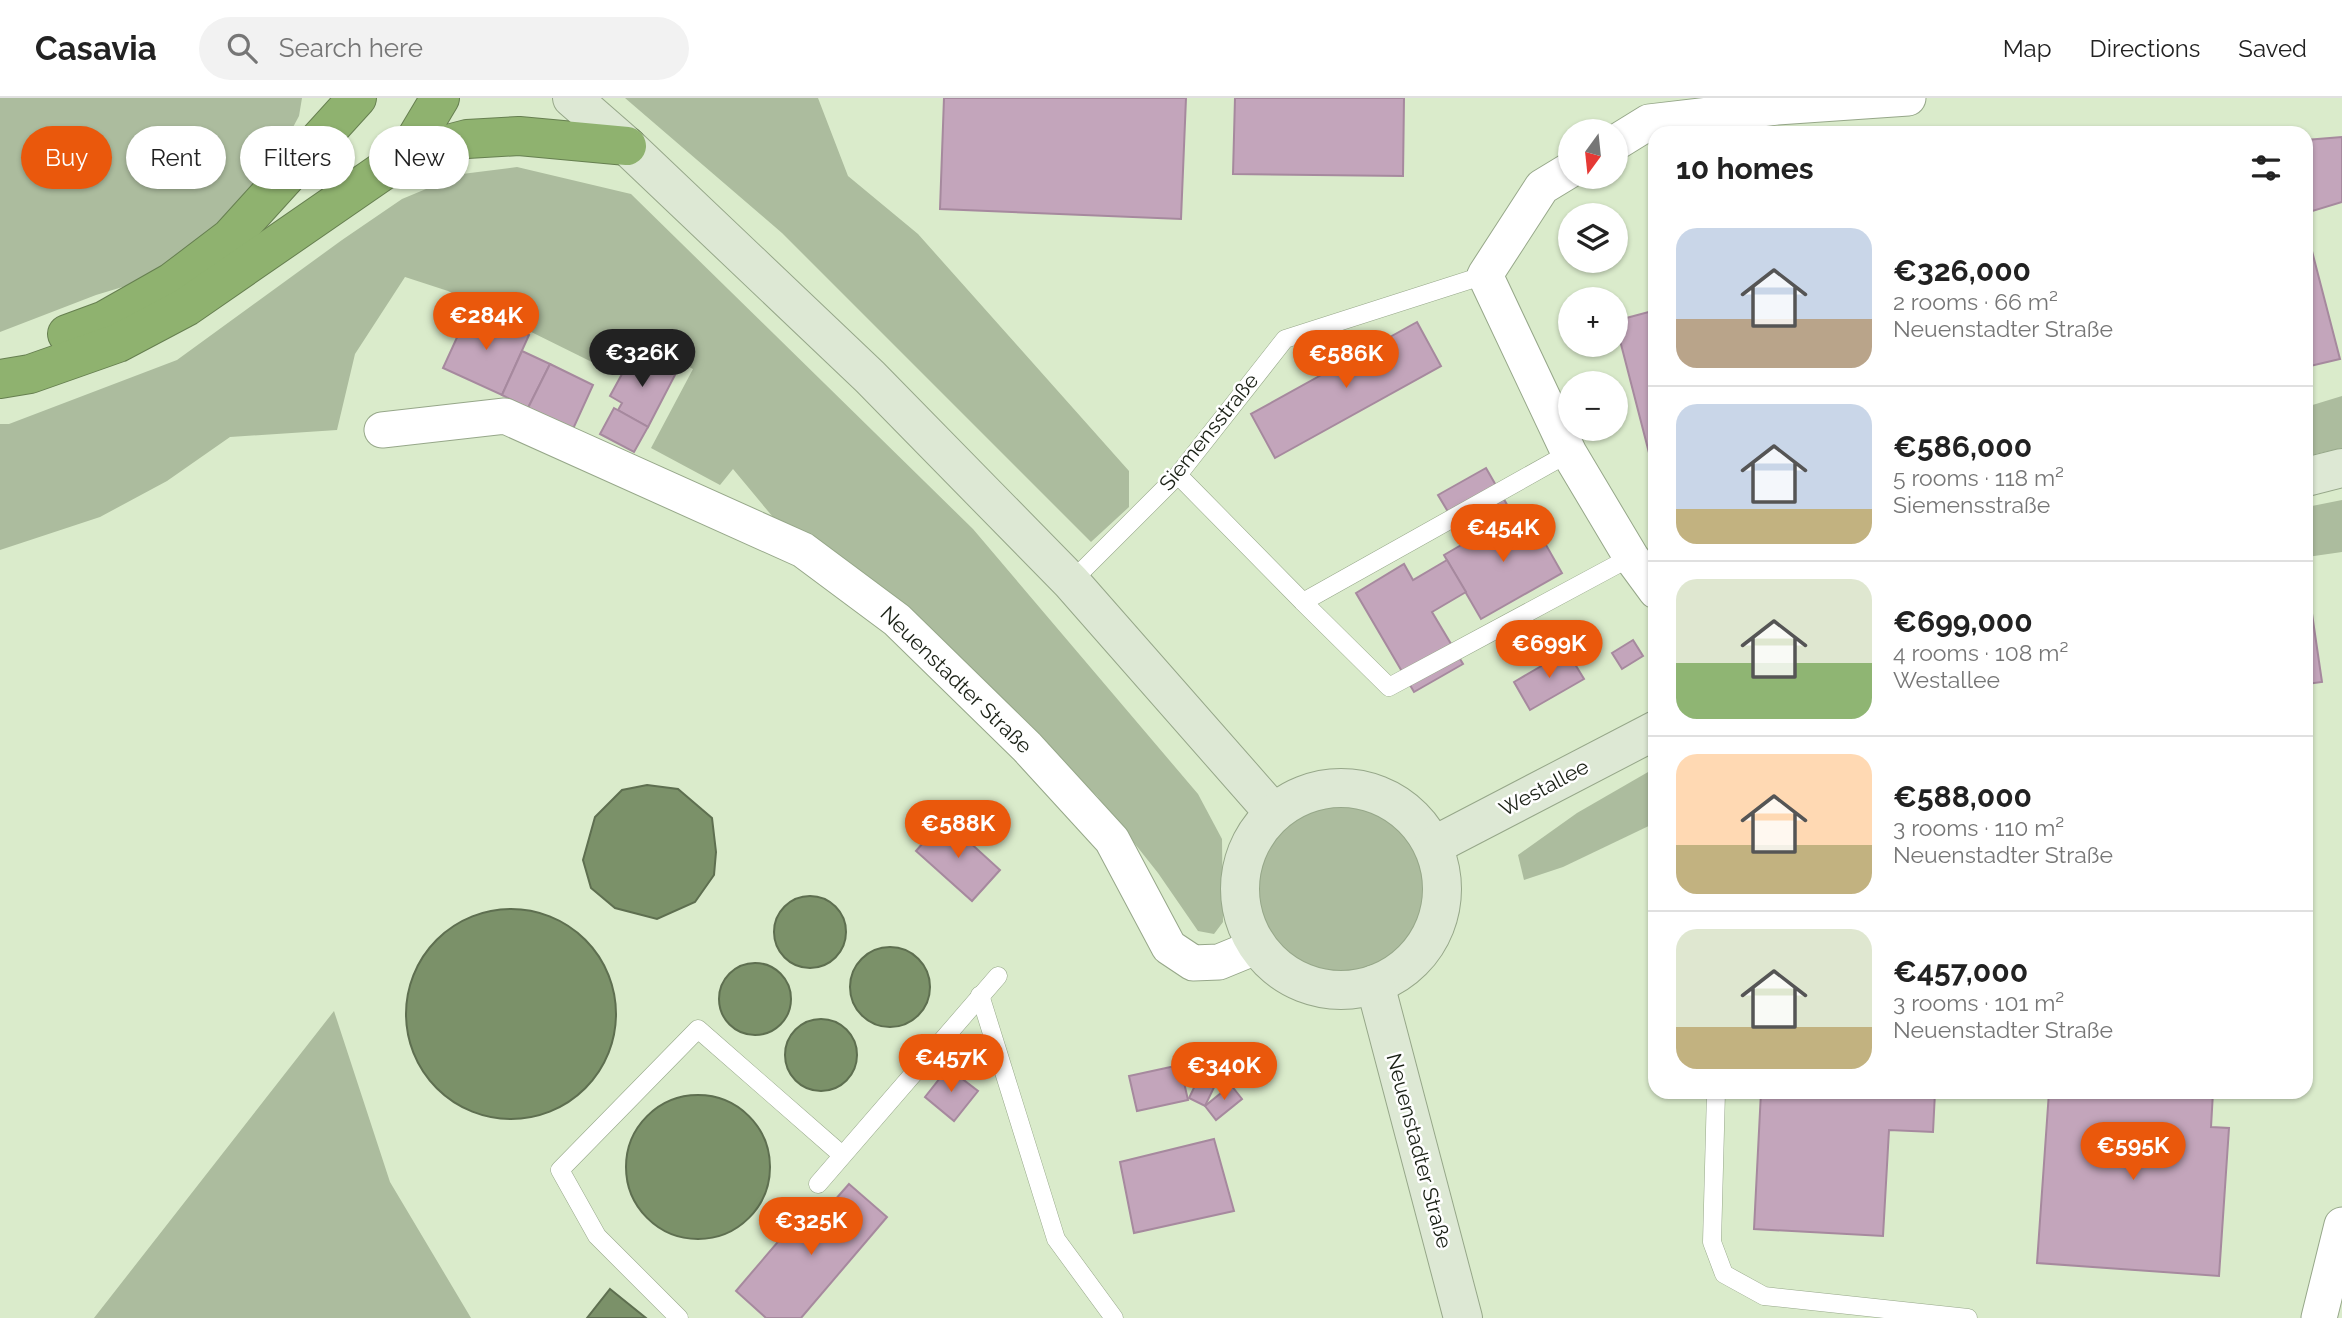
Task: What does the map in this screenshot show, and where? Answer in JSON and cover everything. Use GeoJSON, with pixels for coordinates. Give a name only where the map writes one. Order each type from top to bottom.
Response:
{"type":"FeatureCollection","features":[{"type":"Feature","properties":{"kind":"highway"},"geometry":{"type":"LineString","coordinates":[[0,354],[22,350],[105,320],[172,282],[230,239],[329,115],[357,98]]}},
{"type":"Feature","properties":{"kind":"highway"},"geometry":{"type":"LineString","coordinates":[[423,126],[440,98]]}},
{"type":"Feature","properties":{"kind":"highway"},"geometry":{"type":"LineString","coordinates":[[469,139],[519,136],[627,146]]}},
{"type":"Feature","properties":{"kind":"highway"},"geometry":{"type":"LineString","coordinates":[[0,379],[30,374],[118,343],[186,307],[369,180]]}},
{"type":"Feature","properties":{"kind":"main road"},"geometry":{"type":"LineString","coordinates":[[572,98],[627,146],[870,377],[1071,582],[1274,813]]}},
{"type":"Feature","properties":{"kind":"main road"},"geometry":{"type":"LineString","coordinates":[[2313,475],[2342,468]]}},
{"type":"Feature","properties":{"kind":"main road","name":"Westallee"},"geometry":{"type":"LineString","coordinates":[[1433,846],[1648,734]]}},
{"type":"Feature","properties":{"kind":"main road"},"geometry":{"type":"LineString","coordinates":[[1324,790],[1362,790],[1396,804],[1423,830],[1433,846],[1443,891],[1440,914],[1431,936],[1420,953],[1406,967],[1375,984],[1348,990],[1311,985],[1285,973],[1270,961],[1258,946],[1243,912],[1241,876],[1252,842],[1274,813],[1307,794],[1324,790]]}},
{"type":"Feature","properties":{"kind":"main road","name":"Neuenstadter Straße"},"geometry":{"type":"LineString","coordinates":[[1375,984],[1463,1318]]}},
{"type":"Feature","properties":{"kind":"street"},"geometry":{"type":"LineString","coordinates":[[1628,135],[1649,122],[1777,107],[1908,98]]}},
{"type":"Feature","properties":{"kind":"street"},"geometry":{"type":"LineString","coordinates":[[1558,177],[1542,187],[1485,275],[1569,453],[1631,557],[1648,580]]}},
{"type":"Feature","properties":{"kind":"street","name":"Neuenstadter Straße"},"geometry":{"type":"LineString","coordinates":[[382,430],[505,416],[803,550],[897,620],[1035,756],[1112,840],[1169,947],[1194,963],[1219,962],[1258,946]]}},
{"type":"Feature","properties":{"kind":"street"},"geometry":{"type":"LineString","coordinates":[[2319,1318],[2342,1225]]}},
{"type":"Feature","properties":{"kind":"lane","name":"Siemensstraße"},"geometry":{"type":"LineString","coordinates":[[1071,582],[1178,475],[1285,339],[1485,275]]}},
{"type":"Feature","properties":{"kind":"lane"},"geometry":{"type":"LineString","coordinates":[[1303,602],[1569,453]]}},
{"type":"Feature","properties":{"kind":"lane"},"geometry":{"type":"LineString","coordinates":[[1178,475],[1390,687],[1631,557]]}},
{"type":"Feature","properties":{"kind":"lane"},"geometry":{"type":"LineString","coordinates":[[818,1184],[998,976]]}},
{"type":"Feature","properties":{"kind":"lane"},"geometry":{"type":"LineString","coordinates":[[980,995],[1056,1239],[1114,1318]]}},
{"type":"Feature","properties":{"kind":"lane"},"geometry":{"type":"LineString","coordinates":[[679,1318],[597,1236],[560,1170],[698,1029],[842,1156]]}},
{"type":"Feature","properties":{"kind":"lane"},"geometry":{"type":"LineString","coordinates":[[1716,1099],[1712,1242],[1724,1273],[1764,1296],[1968,1318]]}},
{"type":"Feature","properties":{"kind":"shaded area"},"geometry":{"type":"Polygon","coordinates":[[[0,98],[302,98],[299,116],[294,126],[240,126],[240,189],[252,189],[224,223],[159,276],[96,295],[0,332],[0,98]]]}},
{"type":"Feature","properties":{"kind":"shaded area"},"geometry":{"type":"Polygon","coordinates":[[[625,98],[818,98],[848,176],[918,234],[1129,471],[1129,507],[1091,542],[782,233],[625,98]]]}},
{"type":"Feature","properties":{"kind":"shaded area"},"geometry":{"type":"Polygon","coordinates":[[[517,167],[631,194],[973,529],[1198,794],[1222,839],[1223,922],[1214,934],[1198,931],[1158,873],[1097,796],[977,684],[782,528],[733,469],[720,485],[651,448],[693,369],[626,334],[606,369],[448,291],[405,277],[355,354],[337,430],[230,437],[167,481],[100,517],[0,550],[0,424],[9,424],[177,360],[402,199],[426,189],[469,189],[469,173],[517,167]]]}},
{"type":"Feature","properties":{"kind":"shaded area"},"geometry":{"type":"Polygon","coordinates":[[[2342,396],[2342,448],[2313,455],[2313,405],[2342,396]]]}},
{"type":"Feature","properties":{"kind":"shaded area"},"geometry":{"type":"Polygon","coordinates":[[[2342,500],[2342,552],[2313,556],[2313,506],[2342,500]]]}},
{"type":"Feature","properties":{"kind":"shaded area"},"geometry":{"type":"Polygon","coordinates":[[[1648,772],[1648,826],[1563,867],[1524,880],[1518,855],[1577,813],[1648,772]]]}},
{"type":"Feature","properties":{"kind":"shaded area"},"geometry":{"type":"Polygon","coordinates":[[[647,785],[678,789],[712,818],[716,852],[714,875],[695,902],[657,919],[615,908],[591,888],[583,860],[595,817],[622,790],[647,785]]]}},
{"type":"Feature","properties":{"kind":"shaded area"},"geometry":{"type":"Polygon","coordinates":[[[1341,788],[1380,796],[1397,805],[1412,818],[1425,833],[1434,850],[1442,889],[1434,928],[1425,945],[1412,960],[1397,973],[1380,982],[1341,990],[1302,982],[1285,973],[1270,960],[1257,945],[1248,928],[1240,889],[1248,850],[1257,833],[1270,818],[1285,805],[1302,796],[1341,788]]]}},
{"type":"Feature","properties":{"kind":"shaded area"},"geometry":{"type":"Polygon","coordinates":[[[810,896],[824,899],[836,906],[843,918],[846,932],[843,946],[836,958],[824,965],[810,968],[796,965],[784,958],[777,946],[774,932],[777,918],[784,906],[796,899],[810,896]]]}},
{"type":"Feature","properties":{"kind":"shaded area"},"geometry":{"type":"Polygon","coordinates":[[[511,909],[551,917],[585,940],[608,974],[616,1014],[608,1054],[585,1088],[551,1111],[511,1119],[471,1111],[437,1088],[414,1054],[406,1014],[414,974],[437,940],[471,917],[511,909]]]}},
{"type":"Feature","properties":{"kind":"shaded area"},"geometry":{"type":"Polygon","coordinates":[[[890,947],[905,950],[918,959],[927,972],[930,987],[927,1002],[918,1015],[905,1024],[890,1027],[875,1024],[862,1015],[853,1002],[850,987],[853,972],[862,959],[875,950],[890,947]]]}},
{"type":"Feature","properties":{"kind":"shaded area"},"geometry":{"type":"Polygon","coordinates":[[[755,963],[769,966],[781,973],[788,985],[791,999],[788,1013],[781,1025],[769,1032],[755,1035],[741,1032],[729,1025],[722,1013],[719,999],[722,985],[729,973],[741,966],[755,963]]]}},
{"type":"Feature","properties":{"kind":"shaded area"},"geometry":{"type":"Polygon","coordinates":[[[334,1011],[390,1182],[471,1318],[94,1318],[334,1011]]]}},
{"type":"Feature","properties":{"kind":"shaded area"},"geometry":{"type":"Polygon","coordinates":[[[821,1019],[835,1022],[847,1029],[854,1041],[857,1055],[854,1069],[847,1081],[835,1088],[821,1091],[807,1088],[795,1081],[788,1069],[785,1055],[788,1041],[795,1029],[807,1022],[821,1019]]]}},
{"type":"Feature","properties":{"kind":"shaded area"},"geometry":{"type":"Polygon","coordinates":[[[698,1095],[726,1100],[749,1116],[765,1139],[770,1167],[765,1195],[749,1218],[726,1234],[698,1239],[670,1234],[647,1218],[631,1195],[626,1167],[631,1139],[647,1116],[670,1100],[698,1095]]]}},
{"type":"Feature","properties":{"kind":"shaded area"},"geometry":{"type":"Polygon","coordinates":[[[610,1289],[646,1318],[587,1318],[610,1289]]]}},
{"type":"Feature","properties":{"kind":"building"},"geometry":{"type":"Polygon","coordinates":[[[944,98],[1186,98],[1181,219],[940,209],[944,98]]]}},
{"type":"Feature","properties":{"kind":"building"},"geometry":{"type":"Polygon","coordinates":[[[1235,98],[1404,98],[1403,176],[1233,174],[1235,98]]]}},
{"type":"Feature","properties":{"kind":"building"},"geometry":{"type":"Polygon","coordinates":[[[2342,137],[2342,202],[2313,211],[2313,139],[2342,137]]]}},
{"type":"Feature","properties":{"kind":"building"},"geometry":{"type":"Polygon","coordinates":[[[2313,255],[2340,359],[2313,365],[2313,255]]]}},
{"type":"Feature","properties":{"kind":"building"},"geometry":{"type":"Polygon","coordinates":[[[470,309],[529,335],[502,395],[443,368],[470,309]]]}},
{"type":"Feature","properties":{"kind":"building"},"geometry":{"type":"Polygon","coordinates":[[[1648,312],[1648,449],[1628,371],[1624,357],[1628,357],[1628,318],[1648,312]]]}},
{"type":"Feature","properties":{"kind":"building"},"geometry":{"type":"Polygon","coordinates":[[[1417,322],[1441,366],[1275,458],[1251,414],[1417,322]]]}},
{"type":"Feature","properties":{"kind":"building"},"geometry":{"type":"Polygon","coordinates":[[[522,351],[550,364],[528,408],[502,395],[522,351]]]}},
{"type":"Feature","properties":{"kind":"building"},"geometry":{"type":"Polygon","coordinates":[[[634,352],[675,375],[648,427],[618,410],[622,403],[610,396],[634,352]]]}},
{"type":"Feature","properties":{"kind":"building"},"geometry":{"type":"Polygon","coordinates":[[[550,364],[593,385],[573,429],[528,408],[550,364]]]}},
{"type":"Feature","properties":{"kind":"building"},"geometry":{"type":"Polygon","coordinates":[[[614,408],[648,427],[634,452],[600,434],[614,408]]]}},
{"type":"Feature","properties":{"kind":"building"},"geometry":{"type":"Polygon","coordinates":[[[1486,468],[1513,515],[1466,542],[1438,495],[1486,468]]]}},
{"type":"Feature","properties":{"kind":"building"},"geometry":{"type":"Polygon","coordinates":[[[1525,508],[1562,573],[1481,619],[1444,555],[1525,508]]]}},
{"type":"Feature","properties":{"kind":"building"},"geometry":{"type":"Polygon","coordinates":[[[1447,560],[1466,592],[1432,612],[1463,664],[1414,692],[1356,593],[1404,564],[1413,580],[1447,560]]]}},
{"type":"Feature","properties":{"kind":"building"},"geometry":{"type":"Polygon","coordinates":[[[2313,620],[2322,682],[2313,683],[2313,620]]]}},
{"type":"Feature","properties":{"kind":"building"},"geometry":{"type":"Polygon","coordinates":[[[1633,640],[1643,656],[1622,669],[1612,653],[1633,640]]]}},
{"type":"Feature","properties":{"kind":"building"},"geometry":{"type":"Polygon","coordinates":[[[1567,651],[1584,679],[1530,710],[1514,682],[1567,651]]]}},
{"type":"Feature","properties":{"kind":"building"},"geometry":{"type":"Polygon","coordinates":[[[944,819],[1000,870],[972,901],[916,851],[944,819]]]}},
{"type":"Feature","properties":{"kind":"building"},"geometry":{"type":"Polygon","coordinates":[[[1180,1065],[1188,1100],[1137,1111],[1129,1076],[1180,1065]]]}},
{"type":"Feature","properties":{"kind":"building"},"geometry":{"type":"Polygon","coordinates":[[[1204,1067],[1220,1075],[1205,1106],[1189,1098],[1204,1067]]]}},
{"type":"Feature","properties":{"kind":"building"},"geometry":{"type":"Polygon","coordinates":[[[948,1068],[978,1091],[954,1121],[925,1097],[948,1068]]]}},
{"type":"Feature","properties":{"kind":"building"},"geometry":{"type":"Polygon","coordinates":[[[1231,1085],[1242,1099],[1216,1120],[1205,1106],[1231,1085]]]}},
{"type":"Feature","properties":{"kind":"building"},"geometry":{"type":"Polygon","coordinates":[[[1761,1099],[1935,1099],[1933,1132],[1889,1130],[1883,1236],[1754,1229],[1761,1099]]]}},
{"type":"Feature","properties":{"kind":"building"},"geometry":{"type":"Polygon","coordinates":[[[2049,1099],[2213,1099],[2211,1127],[2229,1128],[2219,1276],[2037,1263],[2049,1099]]]}},
{"type":"Feature","properties":{"kind":"building"},"geometry":{"type":"Polygon","coordinates":[[[1214,1139],[1234,1211],[1134,1233],[1120,1162],[1214,1139]]]}},
{"type":"Feature","properties":{"kind":"building"},"geometry":{"type":"Polygon","coordinates":[[[849,1184],[887,1217],[801,1318],[766,1318],[736,1291],[800,1216],[812,1226],[849,1184]]]}}]}
